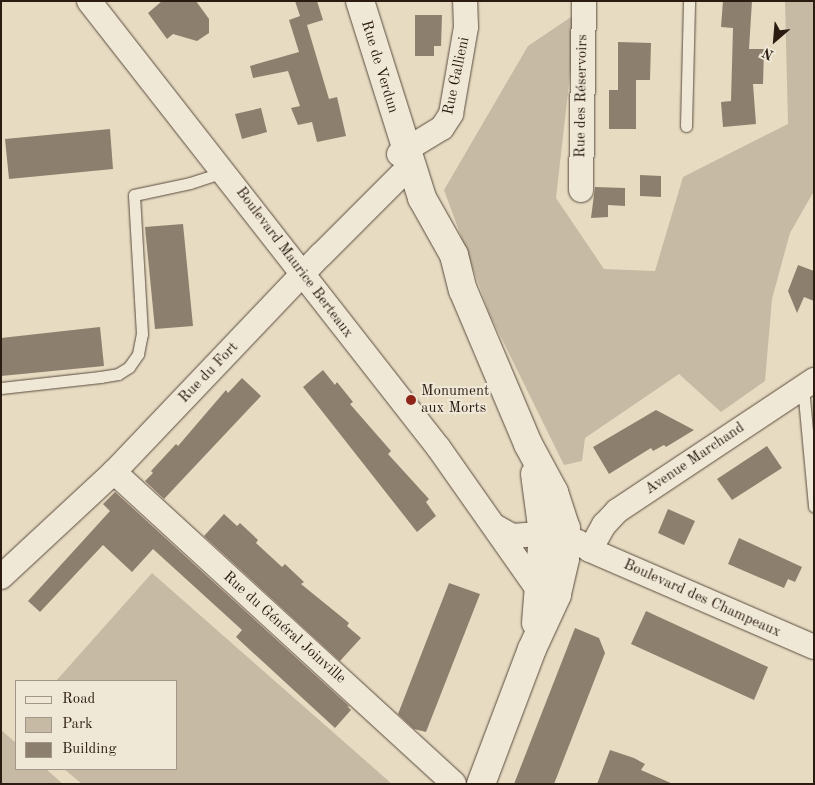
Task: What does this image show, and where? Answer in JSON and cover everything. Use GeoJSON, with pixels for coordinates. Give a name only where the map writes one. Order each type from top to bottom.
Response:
{"type":"FeatureCollection","features":[{"type":"Feature","properties":{"kind":"main road","name":"Rue de Verdun"},"geometry":{"type":"LineString","coordinates":[[360,1],[403,155],[422,198],[454,255],[463,290],[528,444],[540,499],[562,546]]}},
{"type":"Feature","properties":{"kind":"main road"},"geometry":{"type":"LineString","coordinates":[[532,649],[540,592],[562,546]]}},
{"type":"Feature","properties":{"kind":"main road"},"geometry":{"type":"LineString","coordinates":[[481,784],[532,649],[557,595],[562,546]]}},
{"type":"Feature","properties":{"kind":"street","name":"Boulevard Maurice Berteaux"},"geometry":{"type":"LineString","coordinates":[[89,1],[224,172],[302,276],[438,447],[540,592]]}},
{"type":"Feature","properties":{"kind":"street","name":"Rue Gallieni"},"geometry":{"type":"LineString","coordinates":[[403,155],[442,128],[451,114],[466,27],[465,1]]}},
{"type":"Feature","properties":{"kind":"street","name":"Rue des Réservoirs"},"geometry":{"type":"LineString","coordinates":[[581,190],[584,1]]}},
{"type":"Feature","properties":{"kind":"street","name":"Rue du Fort"},"geometry":{"type":"LineString","coordinates":[[1,577],[114,472],[302,276],[403,155]]}},
{"type":"Feature","properties":{"kind":"street","name":"Avenue Marchand"},"geometry":{"type":"LineString","coordinates":[[562,546],[604,525],[617,511],[808,384]]}},
{"type":"Feature","properties":{"kind":"street","name":"Rue du Général Joinville"},"geometry":{"type":"LineString","coordinates":[[114,472],[454,784]]}},
{"type":"Feature","properties":{"kind":"street"},"geometry":{"type":"LineString","coordinates":[[496,527],[512,536],[562,546]]}},
{"type":"Feature","properties":{"kind":"street"},"geometry":{"type":"LineString","coordinates":[[510,548],[526,556],[562,546]]}},
{"type":"Feature","properties":{"kind":"street","name":"Boulevard des Champeaux"},"geometry":{"type":"LineString","coordinates":[[562,546],[814,647]]}},
{"type":"Feature","properties":{"kind":"lane"},"geometry":{"type":"LineString","coordinates":[[686,126],[689,1]]}},
{"type":"Feature","properties":{"kind":"lane"},"geometry":{"type":"LineString","coordinates":[[1,388],[118,374],[129,366],[138,354],[142,334],[134,195],[190,183],[224,172]]}},
{"type":"Feature","properties":{"kind":"lane"},"geometry":{"type":"LineString","coordinates":[[808,384],[814,506]]}},
{"type":"Feature","properties":{"kind":"green space"},"geometry":{"type":"Polygon","coordinates":[[[785,1],[814,1],[814,191],[790,233],[772,299],[765,381],[721,412],[679,374],[585,438],[582,461],[564,465],[490,315],[444,190],[528,46],[577,13],[556,198],[604,269],[655,271],[683,177],[788,124],[785,1]]]}},
{"type":"Feature","properties":{"kind":"green space"},"geometry":{"type":"Polygon","coordinates":[[[152,573],[392,784],[82,784],[65,770],[178,770],[178,680],[57,680],[152,573]]]}},
{"type":"Feature","properties":{"kind":"green space"},"geometry":{"type":"Polygon","coordinates":[[[1,730],[15,742],[15,770],[47,770],[63,784],[1,784],[1,730]]]}},
{"type":"Feature","properties":{"kind":"building"},"geometry":{"type":"Polygon","coordinates":[[[162,1],[196,1],[209,19],[209,33],[197,41],[173,34],[167,39],[148,13],[162,1]]]}},
{"type":"Feature","properties":{"kind":"building"},"geometry":{"type":"Polygon","coordinates":[[[295,1],[317,1],[323,20],[307,25],[329,99],[337,97],[346,136],[317,142],[312,122],[298,125],[291,108],[300,106],[288,71],[253,78],[250,66],[299,52],[289,20],[300,16],[295,1]]]}},
{"type":"Feature","properties":{"kind":"building"},"geometry":{"type":"Polygon","coordinates":[[[723,1],[752,1],[749,49],[764,49],[763,84],[753,84],[756,124],[723,127],[721,102],[731,101],[733,28],[721,27],[723,1]]]}},
{"type":"Feature","properties":{"kind":"building"},"geometry":{"type":"Polygon","coordinates":[[[415,15],[442,15],[441,46],[434,46],[434,56],[415,56],[415,15]]]}},
{"type":"Feature","properties":{"kind":"building"},"geometry":{"type":"Polygon","coordinates":[[[618,42],[651,43],[650,80],[636,80],[636,129],[609,129],[609,90],[618,90],[618,42]]]}},
{"type":"Feature","properties":{"kind":"building"},"geometry":{"type":"Polygon","coordinates":[[[261,108],[267,132],[242,139],[235,114],[261,108]]]}},
{"type":"Feature","properties":{"kind":"building"},"geometry":{"type":"Polygon","coordinates":[[[110,129],[113,169],[9,179],[5,139],[110,129]]]}},
{"type":"Feature","properties":{"kind":"building"},"geometry":{"type":"Polygon","coordinates":[[[640,175],[661,176],[661,197],[640,196],[640,175]]]}},
{"type":"Feature","properties":{"kind":"building"},"geometry":{"type":"Polygon","coordinates":[[[595,187],[625,188],[625,206],[608,205],[608,217],[591,218],[595,187]]]}},
{"type":"Feature","properties":{"kind":"building"},"geometry":{"type":"Polygon","coordinates":[[[183,224],[193,326],[155,329],[145,227],[183,224]]]}},
{"type":"Feature","properties":{"kind":"building"},"geometry":{"type":"Polygon","coordinates":[[[798,265],[814,271],[814,301],[804,297],[797,313],[788,291],[798,265]]]}},
{"type":"Feature","properties":{"kind":"building"},"geometry":{"type":"Polygon","coordinates":[[[100,327],[104,366],[1,376],[1,338],[100,327]]]}},
{"type":"Feature","properties":{"kind":"building"},"geometry":{"type":"Polygon","coordinates":[[[323,370],[335,385],[337,382],[353,402],[350,404],[391,451],[388,454],[429,499],[426,502],[436,516],[417,532],[303,387],[323,370]]]}},
{"type":"Feature","properties":{"kind":"building"},"geometry":{"type":"Polygon","coordinates":[[[242,378],[261,396],[164,499],[145,481],[153,473],[151,471],[176,444],[178,446],[226,390],[228,393],[242,378]]]}},
{"type":"Feature","properties":{"kind":"building"},"geometry":{"type":"Polygon","coordinates":[[[656,410],[694,430],[666,447],[664,445],[653,451],[651,448],[609,474],[593,447],[656,410]]]}},
{"type":"Feature","properties":{"kind":"building"},"geometry":{"type":"Polygon","coordinates":[[[767,446],[782,468],[732,500],[717,479],[767,446]]]}},
{"type":"Feature","properties":{"kind":"building"},"geometry":{"type":"Polygon","coordinates":[[[115,492],[350,707],[347,706],[351,710],[335,728],[236,637],[242,630],[153,549],[132,572],[103,545],[40,612],[28,601],[110,511],[103,504],[115,492]]]}},
{"type":"Feature","properties":{"kind":"building"},"geometry":{"type":"Polygon","coordinates":[[[668,509],[695,521],[684,545],[658,533],[668,509]]]}},
{"type":"Feature","properties":{"kind":"building"},"geometry":{"type":"Polygon","coordinates":[[[224,514],[237,526],[240,523],[258,540],[256,543],[282,567],[285,564],[304,582],[301,584],[349,623],[347,626],[361,638],[340,661],[204,536],[224,514]]]}},
{"type":"Feature","properties":{"kind":"building"},"geometry":{"type":"Polygon","coordinates":[[[739,538],[802,567],[795,582],[788,579],[784,588],[728,564],[739,538]]]}},
{"type":"Feature","properties":{"kind":"building"},"geometry":{"type":"Polygon","coordinates":[[[449,583],[480,594],[426,732],[414,729],[398,714],[449,583]]]}},
{"type":"Feature","properties":{"kind":"building"},"geometry":{"type":"Polygon","coordinates":[[[646,611],[768,667],[754,700],[631,644],[646,611]]]}},
{"type":"Feature","properties":{"kind":"building"},"geometry":{"type":"Polygon","coordinates":[[[575,628],[599,638],[605,653],[554,784],[514,784],[575,628]]]}},
{"type":"Feature","properties":{"kind":"building"},"geometry":{"type":"Polygon","coordinates":[[[610,750],[634,758],[645,764],[641,770],[673,784],[597,784],[610,750]]]}},
{"type":"Feature","properties":{"kind":"place","name":"Monument aux Morts"},"geometry":{"type":"Point","coordinates":[411,400]}}]}
